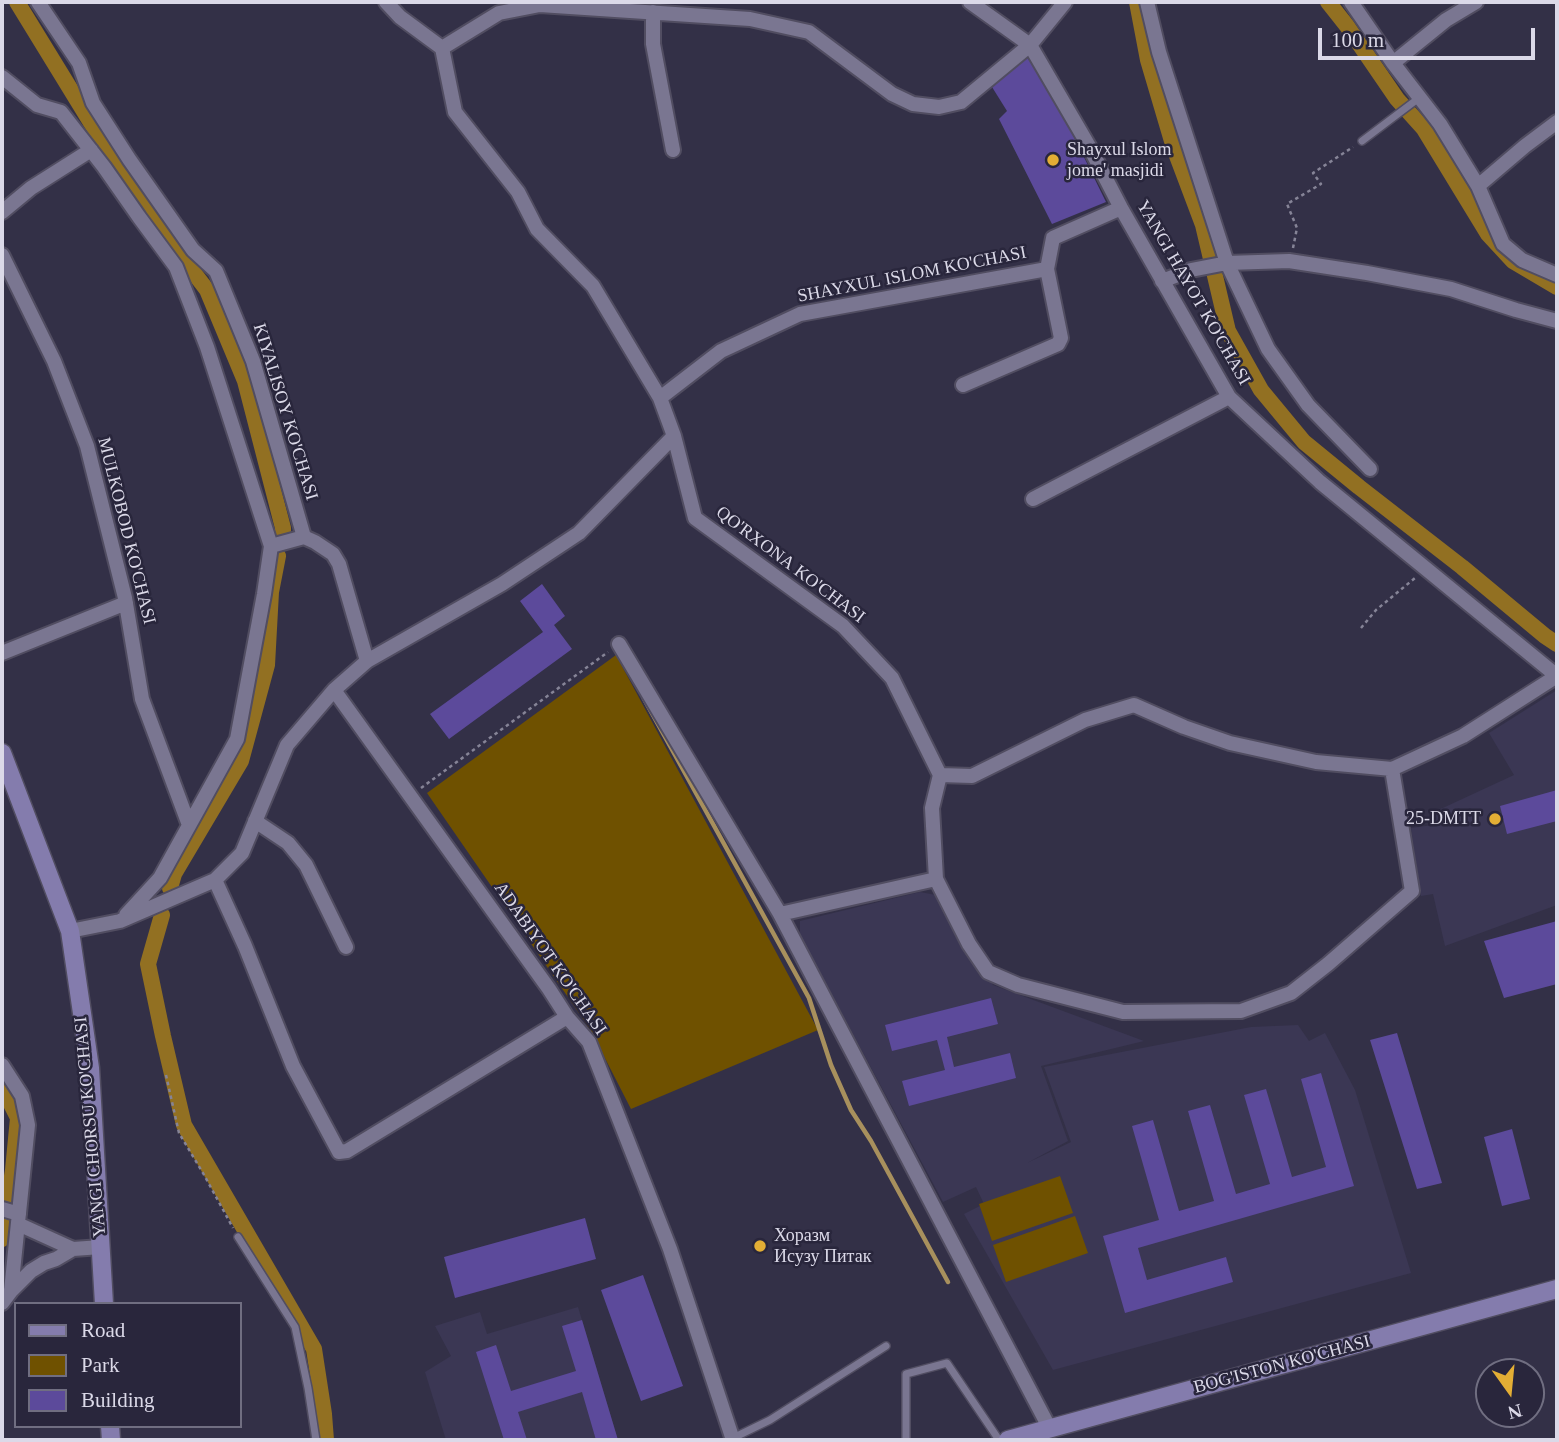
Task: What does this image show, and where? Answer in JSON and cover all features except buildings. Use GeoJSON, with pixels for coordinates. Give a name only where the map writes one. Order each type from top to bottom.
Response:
{"type":"FeatureCollection","features":[{"type":"Feature","properties":{"kind":"main road","name":"YANGI CHORSU KO'CHASI"},"geometry":{"type":"LineString","coordinates":[[2,754],[70,931],[90,1068],[104,1302]]}},
{"type":"Feature","properties":{"kind":"main road","name":"BOG'ISTON KO'CHASI"},"geometry":{"type":"LineString","coordinates":[[1007,1440],[1557,1289]]}},
{"type":"Feature","properties":{"kind":"street"},"geometry":{"type":"LineString","coordinates":[[386,2],[400,17],[442,48],[499,13],[540,5],[750,19],[809,32],[892,94],[913,104],[939,107],[961,102],[1030,45],[1065,2]]}},
{"type":"Feature","properties":{"kind":"street"},"geometry":{"type":"LineString","coordinates":[[400,17],[405,2]]}},
{"type":"Feature","properties":{"kind":"street","name":"YANGI HAYOT KO'CHASI"},"geometry":{"type":"LineString","coordinates":[[970,2],[1030,45],[1229,397],[1320,482],[1557,676]]}},
{"type":"Feature","properties":{"kind":"street"},"geometry":{"type":"LineString","coordinates":[[1147,2],[1159,52],[1227,263],[1268,349],[1308,405],[1370,469]]}},
{"type":"Feature","properties":{"kind":"street"},"geometry":{"type":"LineString","coordinates":[[1351,2],[1440,124],[1478,186],[1503,244],[1522,260],[1557,275]]}},
{"type":"Feature","properties":{"kind":"street"},"geometry":{"type":"LineString","coordinates":[[1393,63],[1446,20],[1476,2]]}},
{"type":"Feature","properties":{"kind":"street","name":"KIYALISOY KO'CHASI"},"geometry":{"type":"LineString","coordinates":[[47,8],[79,63],[93,103],[193,250],[215,271],[253,361],[304,537]]}},
{"type":"Feature","properties":{"kind":"street"},"geometry":{"type":"LineString","coordinates":[[653,12],[653,44],[673,150]]}},
{"type":"Feature","properties":{"kind":"street","name":"QO'RXONA KO'CHASI"},"geometry":{"type":"LineString","coordinates":[[442,48],[455,113],[518,192],[537,229],[593,286],[660,398],[674,436],[695,518],[843,625],[892,678],[940,775]]}},
{"type":"Feature","properties":{"kind":"street"},"geometry":{"type":"LineString","coordinates":[[2,77],[37,105],[61,113],[176,267],[207,347],[271,546],[237,739],[160,878],[120,921]]}},
{"type":"Feature","properties":{"kind":"street"},"geometry":{"type":"LineString","coordinates":[[1478,186],[1557,122]]}},
{"type":"Feature","properties":{"kind":"street"},"geometry":{"type":"LineString","coordinates":[[2,212],[31,188],[91,150]]}},
{"type":"Feature","properties":{"kind":"street","name":"SHAYXUL ISLOM KO'CHASI"},"geometry":{"type":"LineString","coordinates":[[660,398],[722,351],[800,314],[1047,269],[1053,238],[1121,208]]}},
{"type":"Feature","properties":{"kind":"street","name":"MULKOBOD KO'CHASI"},"geometry":{"type":"LineString","coordinates":[[2,255],[54,361],[87,446],[126,603],[142,699],[189,825]]}},
{"type":"Feature","properties":{"kind":"street"},"geometry":{"type":"LineString","coordinates":[[1162,281],[1191,270],[1227,263],[1289,261],[1451,289],[1557,321]]}},
{"type":"Feature","properties":{"kind":"street"},"geometry":{"type":"LineString","coordinates":[[963,385],[1058,344],[1061,338],[1047,269]]}},
{"type":"Feature","properties":{"kind":"street"},"geometry":{"type":"LineString","coordinates":[[1033,499],[1229,397]]}},
{"type":"Feature","properties":{"kind":"street"},"geometry":{"type":"LineString","coordinates":[[70,931],[120,921],[215,880],[242,853],[287,746],[334,690],[367,661],[502,584],[579,533],[674,436]]}},
{"type":"Feature","properties":{"kind":"street"},"geometry":{"type":"LineString","coordinates":[[271,546],[304,537],[333,554],[339,564],[367,661]]}},
{"type":"Feature","properties":{"kind":"street"},"geometry":{"type":"LineString","coordinates":[[2,653],[126,603]]}},
{"type":"Feature","properties":{"kind":"street"},"geometry":{"type":"LineString","coordinates":[[620,644],[780,914],[1050,1429]]}},
{"type":"Feature","properties":{"kind":"street"},"geometry":{"type":"LineString","coordinates":[[1392,769],[1412,891],[1291,993],[1241,1011],[1123,1012],[1018,985],[988,972],[968,944],[936,879],[932,808],[940,775],[972,776],[1085,720],[1134,705],[1230,743],[1316,762],[1392,769],[1463,736],[1557,676]]}},
{"type":"Feature","properties":{"kind":"street","name":"ADABIYOT KO'CHASI"},"geometry":{"type":"LineString","coordinates":[[334,690],[567,1017],[589,1042],[670,1249],[732,1439]]}},
{"type":"Feature","properties":{"kind":"street"},"geometry":{"type":"LineString","coordinates":[[255,821],[288,844],[306,865],[346,947]]}},
{"type":"Feature","properties":{"kind":"street"},"geometry":{"type":"LineString","coordinates":[[780,914],[936,879]]}},
{"type":"Feature","properties":{"kind":"street"},"geometry":{"type":"LineString","coordinates":[[215,880],[245,946],[293,1066],[339,1152],[347,1151],[567,1017]]}},
{"type":"Feature","properties":{"kind":"street"},"geometry":{"type":"LineString","coordinates":[[2,1065],[22,1096],[28,1125],[6,1297]]}},
{"type":"Feature","properties":{"kind":"street"},"geometry":{"type":"LineString","coordinates":[[2,1209],[73,1249]]}},
{"type":"Feature","properties":{"kind":"street"},"geometry":{"type":"LineString","coordinates":[[6,1297],[31,1271],[73,1249],[101,1247]]}},
{"type":"Feature","properties":{"kind":"lane"},"geometry":{"type":"LineString","coordinates":[[1362,141],[1420,97]]}},
{"type":"Feature","properties":{"kind":"lane"},"geometry":{"type":"LineString","coordinates":[[237,1237],[295,1328],[316,1440]]}},
{"type":"Feature","properties":{"kind":"lane"},"geometry":{"type":"LineString","coordinates":[[732,1439],[770,1420],[886,1346]]}},
{"type":"Feature","properties":{"kind":"lane"},"geometry":{"type":"LineString","coordinates":[[906,1440],[906,1374],[947,1363],[999,1440]]}},
{"type":"Feature","properties":{"kind":"path"},"geometry":{"type":"LineString","coordinates":[[1289,261],[1297,228],[1287,204],[1321,184],[1313,173],[1362,141]]}},
{"type":"Feature","properties":{"kind":"path"},"geometry":{"type":"LineString","coordinates":[[1361,628],[1377,610],[1426,569]]}},
{"type":"Feature","properties":{"kind":"path"},"geometry":{"type":"LineString","coordinates":[[410,795],[620,644]]}},
{"type":"Feature","properties":{"kind":"path"},"geometry":{"type":"LineString","coordinates":[[166,1075],[179,1133],[237,1237]]}},
{"type":"Feature","properties":{"kind":"shaded area","name":"25-DMTT"},"geometry":{"type":"Polygon","coordinates":[[[1557,690],[1557,905],[1445,946],[1433,894],[1421,896],[1411,828],[1433,825],[1432,813],[1514,775],[1489,733],[1557,690]]]}},
{"type":"Feature","properties":{"kind":"shaded area"},"geometry":{"type":"Polygon","coordinates":[[[920,892],[936,895],[993,985],[1144,1041],[1041,1066],[1068,1141],[1027,1163],[1071,1142],[1044,1067],[1251,1027],[1298,1025],[1309,1041],[1325,1033],[1355,1090],[1411,1273],[1053,1370],[964,1214],[984,1204],[976,1187],[943,1202],[800,935],[800,921],[920,892]]]}},
{"type":"Feature","properties":{"kind":"shaded area"},"geometry":{"type":"Polygon","coordinates":[[[578,1307],[618,1440],[446,1440],[425,1372],[451,1356],[435,1326],[480,1312],[487,1334],[578,1307]]]}},
{"type":"Feature","properties":{"kind":"green space"},"geometry":{"type":"Polygon","coordinates":[[[616,655],[818,1030],[631,1109],[590,1029],[427,793],[616,655]]]}},
{"type":"Feature","properties":{"kind":"green space"},"geometry":{"type":"Polygon","coordinates":[[[1060,1176],[1073,1213],[992,1241],[979,1204],[1060,1176]]]}},
{"type":"Feature","properties":{"kind":"green space"},"geometry":{"type":"Polygon","coordinates":[[[1075,1216],[1088,1253],[1006,1282],[993,1245],[1075,1216]]]}},
{"type":"Feature","properties":{"kind":"waterway"},"geometry":{"type":"LineString","coordinates":[[17,2],[139,201],[207,290],[245,381],[283,531]]}},
{"type":"Feature","properties":{"kind":"waterway"},"geometry":{"type":"LineString","coordinates":[[1137,2],[1148,60],[1174,148],[1203,225],[1228,331],[1261,390],[1304,442],[1557,644]]}},
{"type":"Feature","properties":{"kind":"waterway"},"geometry":{"type":"LineString","coordinates":[[1328,2],[1397,99],[1424,129],[1488,234],[1513,261],[1557,287]]}},
{"type":"Feature","properties":{"kind":"waterway"},"geometry":{"type":"LineString","coordinates":[[170,888],[174,874],[241,761],[267,665],[271,592],[278,556]]}},
{"type":"Feature","properties":{"kind":"waterway"},"geometry":{"type":"LineString","coordinates":[[643,697],[809,998],[831,1065],[851,1110],[871,1141],[948,1282]]}},
{"type":"Feature","properties":{"kind":"waterway"},"geometry":{"type":"LineString","coordinates":[[162,915],[148,964],[184,1125],[314,1349],[326,1440]]}},
{"type":"Feature","properties":{"kind":"waterway"},"geometry":{"type":"LineString","coordinates":[[2,1086],[18,1118],[2,1239]]}},
{"type":"Feature","properties":{"kind":"place","name":"Shayxul Islom jome' masjidi"},"geometry":{"type":"Point","coordinates":[1053,160]}},
{"type":"Feature","properties":{"kind":"place","name":"25-DMTT"},"geometry":{"type":"Point","coordinates":[1495,819]}},
{"type":"Feature","properties":{"kind":"place","name":"Хоразм Исузу Питак"},"geometry":{"type":"Point","coordinates":[760,1246]}}]}
